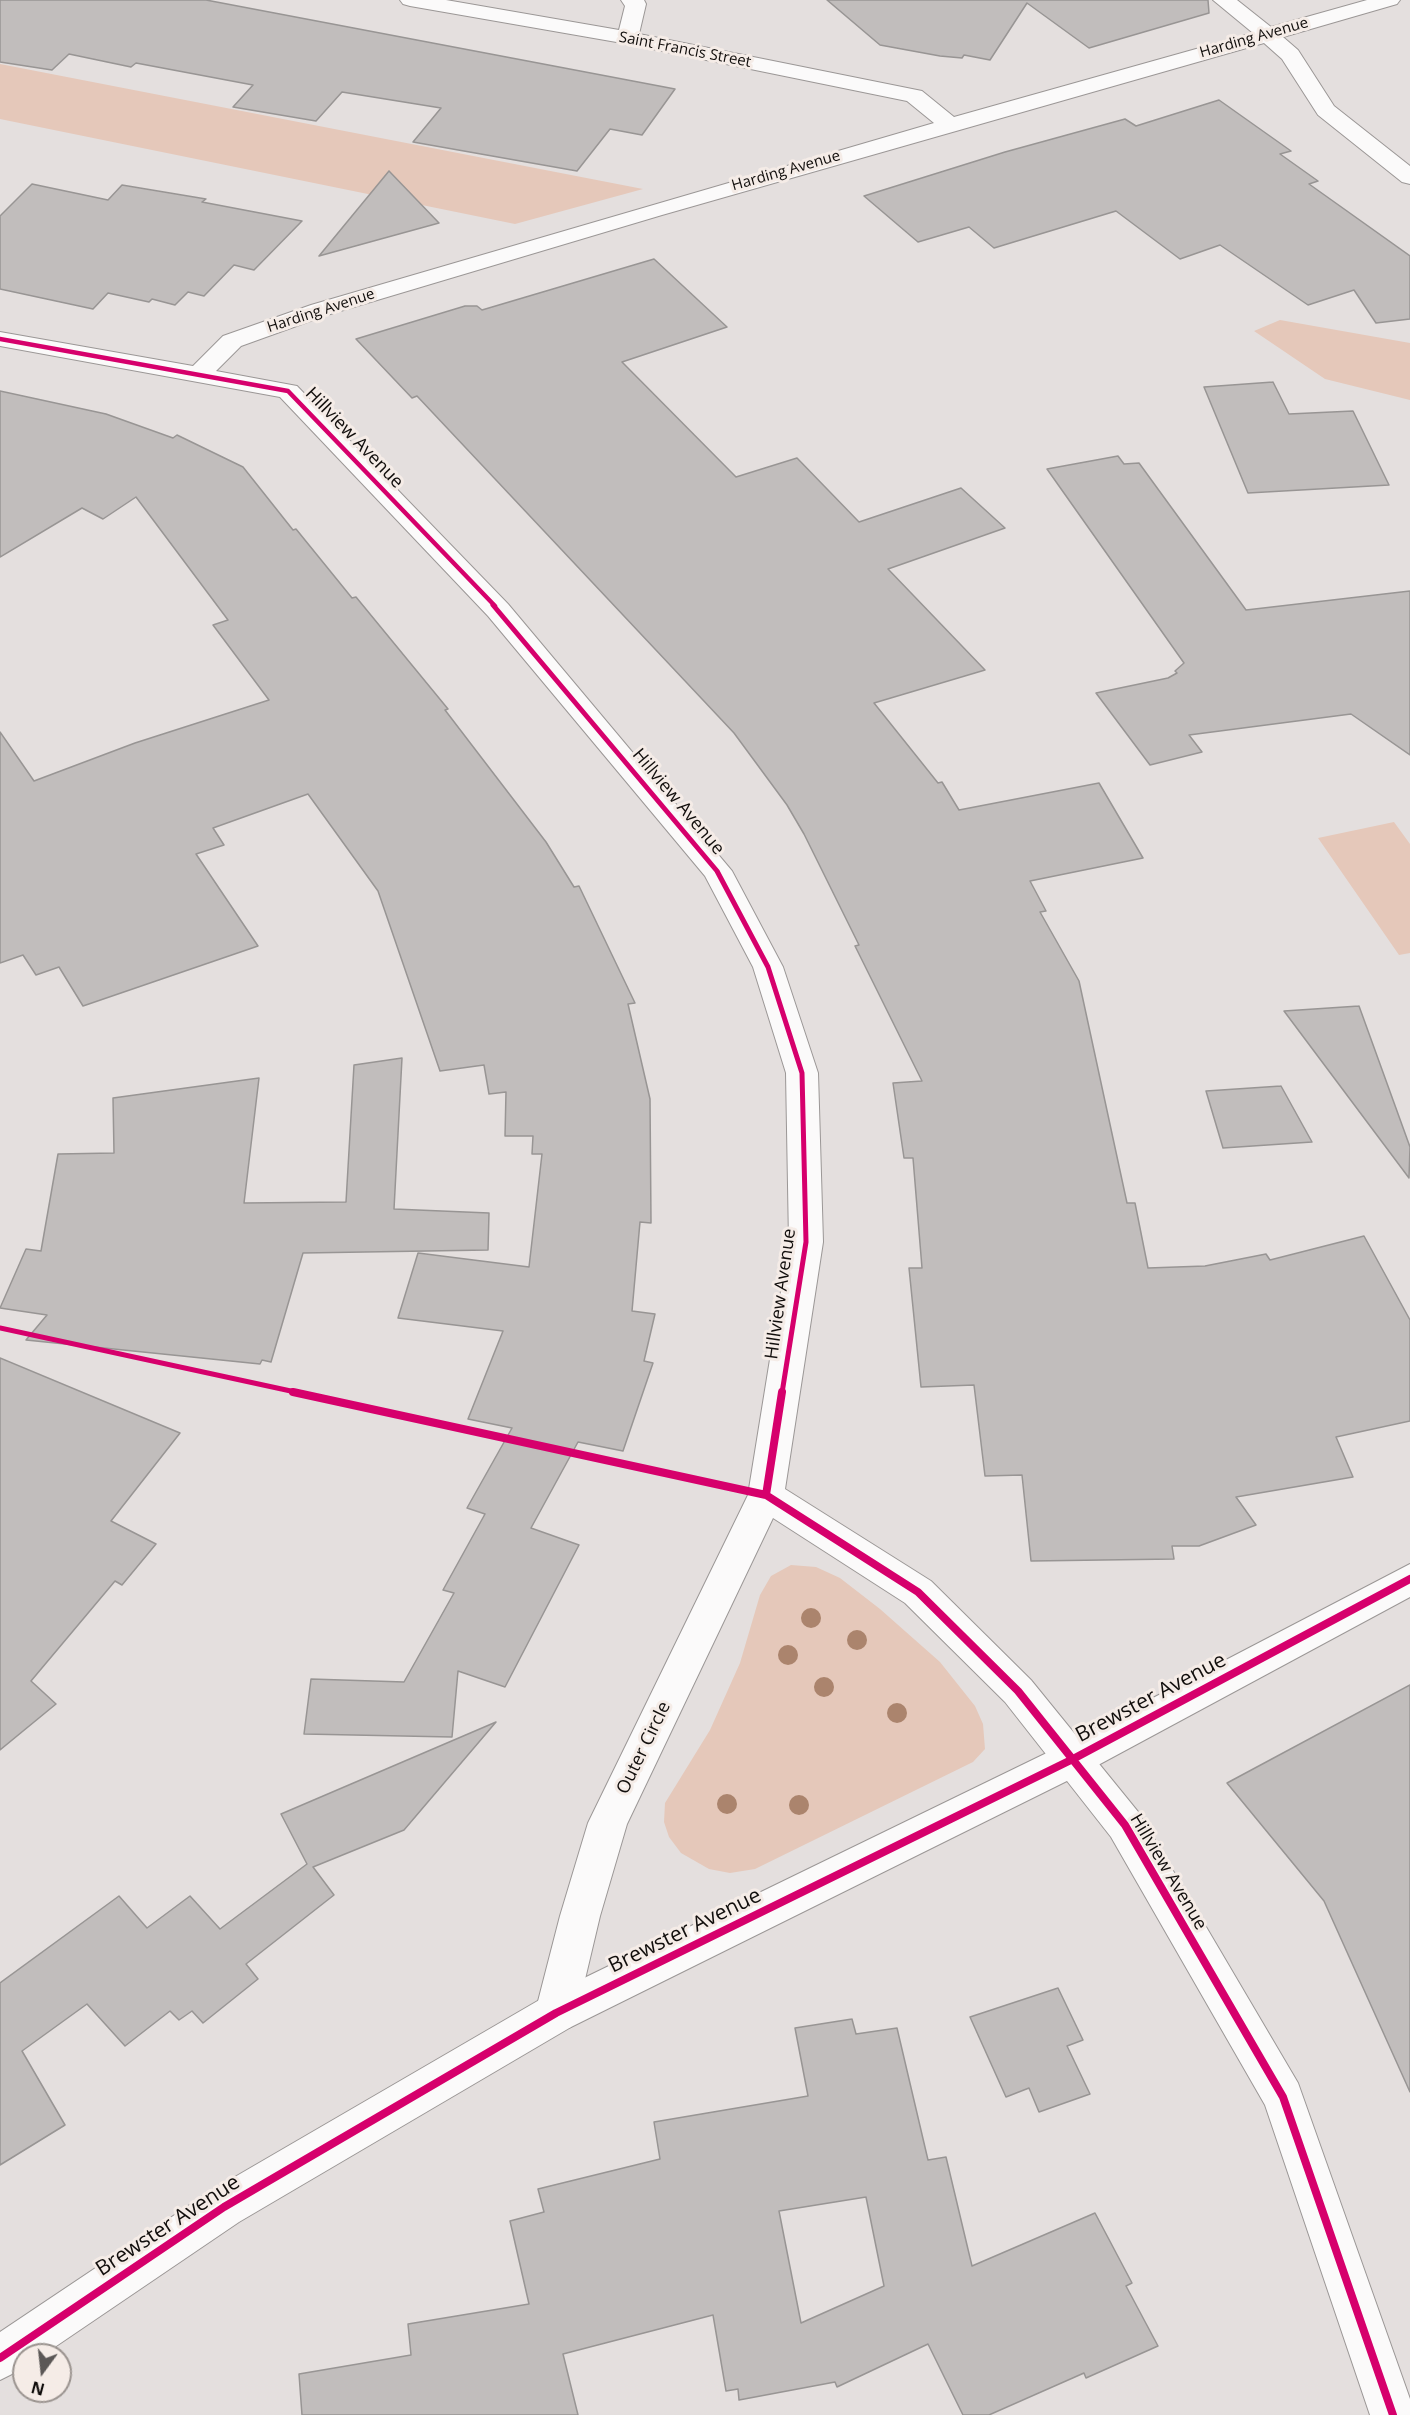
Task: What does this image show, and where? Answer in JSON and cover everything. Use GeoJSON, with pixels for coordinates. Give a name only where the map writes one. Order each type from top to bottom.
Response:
{"type":"FeatureCollection","features":[{"type":"Feature","properties":{"kind":"street","name":"Saint Francis Street"},"geometry":{"type":"LineString","coordinates":[[410,0],[628,38],[914,96],[949,124]]}},
{"type":"Feature","properties":{"kind":"street"},"geometry":{"type":"LineString","coordinates":[[628,38],[636,4],[631,0]]}},
{"type":"Feature","properties":{"kind":"street"},"geometry":{"type":"LineString","coordinates":[[1223,0],[1290,55],[1326,110],[1410,177]]}},
{"type":"Feature","properties":{"kind":"street","name":"Harding Avenue"},"geometry":{"type":"LineString","coordinates":[[198,375],[232,341],[319,310],[949,124],[1390,0]]}},
{"type":"Feature","properties":{"kind":"street","name":"Hillview Avenue"},"geometry":{"type":"LineString","coordinates":[[0,339],[288,391],[498,610],[717,871],[768,967],[802,1073],[806,1242],[766,1495],[918,1592],[1018,1691],[1125,1825],[1283,2097],[1393,2415]]}},
{"type":"Feature","properties":{"kind":"street","name":"Outer Circle"},"geometry":{"type":"LineString","coordinates":[[556,2013],[580,1916],[608,1823],[766,1495]]}},
{"type":"Feature","properties":{"kind":"street","name":"Brewster Avenue"},"geometry":{"type":"LineString","coordinates":[[0,2358],[224,2207],[556,2013],[1073,1759],[1410,1579]]}},
{"type":"Feature","properties":{"kind":"shaded area"},"geometry":{"type":"Polygon","coordinates":[[[0,64],[643,189],[515,224],[0,119],[0,64]]]}},
{"type":"Feature","properties":{"kind":"shaded area"},"geometry":{"type":"Polygon","coordinates":[[[1280,320],[1410,343],[1410,400],[1325,379],[1254,331],[1280,320]]]}},
{"type":"Feature","properties":{"kind":"shaded area"},"geometry":{"type":"Polygon","coordinates":[[[1394,822],[1410,844],[1410,953],[1399,955],[1318,838],[1394,822]]]}},
{"type":"Feature","properties":{"kind":"shaded area"},"geometry":{"type":"Polygon","coordinates":[[[791,1565],[816,1567],[840,1578],[880,1609],[940,1662],[975,1706],[983,1724],[985,1749],[973,1762],[755,1869],[730,1873],[709,1869],[681,1853],[669,1837],[664,1822],[665,1803],[710,1730],[740,1663],[760,1595],[771,1576],[791,1565]]]}},
{"type":"Feature","properties":{"kind":"building"},"geometry":{"type":"Polygon","coordinates":[[[0,0],[206,0],[675,89],[642,135],[610,129],[577,171],[413,142],[441,108],[342,92],[316,121],[233,107],[253,85],[136,63],[131,67],[69,54],[52,70],[0,62],[0,0]]]}},
{"type":"Feature","properties":{"kind":"building"},"geometry":{"type":"Polygon","coordinates":[[[827,0],[1208,0],[1209,13],[1089,48],[1027,3],[990,60],[964,55],[962,58],[940,56],[880,45],[827,0]]]}},
{"type":"Feature","properties":{"kind":"building"},"geometry":{"type":"Polygon","coordinates":[[[1219,100],[1291,151],[1280,154],[1318,181],[1309,184],[1410,256],[1410,319],[1376,323],[1354,290],[1308,305],[1220,245],[1180,259],[1116,211],[994,248],[969,227],[918,242],[864,196],[1005,152],[1125,119],[1136,126],[1219,100]]]}},
{"type":"Feature","properties":{"kind":"building"},"geometry":{"type":"Polygon","coordinates":[[[389,171],[439,223],[319,256],[389,171]]]}},
{"type":"Feature","properties":{"kind":"building"},"geometry":{"type":"Polygon","coordinates":[[[32,184],[108,200],[122,185],[206,199],[202,202],[302,221],[254,270],[234,265],[204,296],[188,292],[175,305],[152,299],[149,302],[108,293],[93,309],[0,289],[0,216],[32,184]]]}},
{"type":"Feature","properties":{"kind":"building"},"geometry":{"type":"Polygon","coordinates":[[[654,259],[727,327],[622,362],[736,477],[797,458],[859,522],[961,488],[1005,528],[888,569],[985,670],[874,703],[938,783],[942,782],[959,810],[1099,783],[1143,858],[1030,881],[1046,911],[1040,912],[1079,981],[1127,1203],[1135,1203],[1148,1268],[1205,1266],[1266,1254],[1270,1260],[1364,1236],[1410,1320],[1410,1421],[1336,1437],[1353,1477],[1236,1497],[1256,1525],[1199,1546],[1172,1546],[1174,1559],[1031,1561],[1022,1475],[985,1476],[974,1385],[921,1387],[909,1268],[922,1268],[913,1158],[904,1158],[893,1083],[922,1081],[855,946],[859,945],[804,834],[787,805],[734,733],[417,396],[412,398],[356,339],[465,306],[477,306],[482,310],[654,259]]]}},
{"type":"Feature","properties":{"kind":"building"},"geometry":{"type":"Polygon","coordinates":[[[1273,382],[1289,414],[1353,411],[1389,485],[1248,493],[1204,387],[1273,382]]]}},
{"type":"Feature","properties":{"kind":"building"},"geometry":{"type":"Polygon","coordinates":[[[0,391],[106,414],[173,438],[177,435],[243,467],[293,530],[296,529],[352,598],[356,597],[448,709],[445,710],[546,842],[574,887],[579,886],[635,1003],[628,1004],[650,1099],[651,1223],[640,1222],[632,1311],[655,1314],[644,1361],[653,1363],[623,1451],[578,1442],[531,1528],[579,1545],[505,1687],[458,1671],[452,1737],[304,1734],[311,1679],[404,1682],[454,1593],[443,1590],[485,1514],[467,1508],[512,1428],[468,1419],[503,1331],[398,1318],[418,1253],[529,1267],[542,1154],[532,1154],[533,1136],[505,1136],[506,1092],[489,1094],[484,1065],[440,1071],[378,891],[308,794],[213,828],[224,845],[196,854],[258,946],[83,1006],[59,967],[36,975],[23,955],[0,963],[0,732],[34,781],[135,743],[269,700],[213,625],[228,620],[136,497],[103,519],[82,508],[0,557],[0,391]]]}},
{"type":"Feature","properties":{"kind":"building"},"geometry":{"type":"Polygon","coordinates":[[[1118,456],[1124,464],[1139,463],[1246,610],[1410,591],[1410,755],[1351,714],[1189,735],[1202,752],[1150,765],[1096,693],[1168,678],[1177,673],[1175,671],[1184,663],[1047,469],[1118,456]]]}},
{"type":"Feature","properties":{"kind":"building"},"geometry":{"type":"Polygon","coordinates":[[[1359,1006],[1410,1147],[1409,1178],[1284,1011],[1359,1006]]]}},
{"type":"Feature","properties":{"kind":"building"},"geometry":{"type":"Polygon","coordinates":[[[402,1058],[394,1209],[489,1213],[488,1250],[303,1253],[271,1362],[262,1360],[260,1364],[26,1340],[47,1315],[0,1308],[26,1249],[41,1251],[58,1154],[114,1153],[113,1098],[259,1078],[244,1203],[346,1202],[354,1065],[402,1058]]]}},
{"type":"Feature","properties":{"kind":"building"},"geometry":{"type":"Polygon","coordinates":[[[1281,1086],[1312,1142],[1223,1148],[1206,1091],[1281,1086]]]}},
{"type":"Feature","properties":{"kind":"building"},"geometry":{"type":"Polygon","coordinates":[[[0,1358],[180,1433],[111,1521],[156,1544],[122,1585],[115,1581],[31,1681],[56,1704],[0,1750],[0,1358]]]}},
{"type":"Feature","properties":{"kind":"building"},"geometry":{"type":"Polygon","coordinates":[[[1410,1685],[1410,2092],[1324,1901],[1227,1783],[1410,1685]]]}},
{"type":"Feature","properties":{"kind":"building"},"geometry":{"type":"Polygon","coordinates":[[[496,1722],[404,1830],[313,1867],[334,1895],[246,1964],[258,1979],[203,2023],[192,2011],[179,2020],[170,2011],[125,2046],[87,2004],[22,2051],[65,2125],[0,2165],[0,1983],[119,1896],[147,1928],[190,1896],[220,1929],[307,1864],[281,1814],[496,1722]]]}},
{"type":"Feature","properties":{"kind":"building"},"geometry":{"type":"Polygon","coordinates":[[[1058,1988],[1083,2040],[1067,2046],[1090,2094],[1039,2112],[1029,2088],[1006,2097],[970,2017],[1058,1988]]]}},
{"type":"Feature","properties":{"kind":"building"},"geometry":{"type":"Polygon","coordinates":[[[852,2019],[856,2034],[897,2028],[928,2160],[946,2157],[972,2266],[1095,2213],[1132,2283],[1126,2286],[1158,2346],[1086,2378],[1084,2373],[989,2415],[963,2415],[928,2344],[837,2387],[835,2382],[739,2400],[738,2389],[726,2391],[713,2315],[563,2354],[578,2415],[302,2415],[299,2374],[411,2355],[408,2324],[529,2304],[510,2221],[544,2212],[538,2189],[660,2159],[654,2122],[808,2096],[795,2028],[852,2019]],[[866,2197],[779,2211],[801,2323],[884,2286],[866,2197]]]}},
{"type":"Feature","properties":{"kind":"cycle path"},"geometry":{"type":"LineString","coordinates":[[0,339],[288,391],[498,610],[717,871],[768,967],[802,1073],[806,1242],[766,1495],[918,1592],[1018,1691],[1125,1825],[1283,2097],[1393,2415]]}},
{"type":"Feature","properties":{"kind":"cycle path"},"geometry":{"type":"LineString","coordinates":[[0,1328],[766,1495]]}},
{"type":"Feature","properties":{"kind":"cycle path"},"geometry":{"type":"LineString","coordinates":[[0,2358],[224,2207],[556,2013],[1073,1759],[1410,1579]]}}]}
